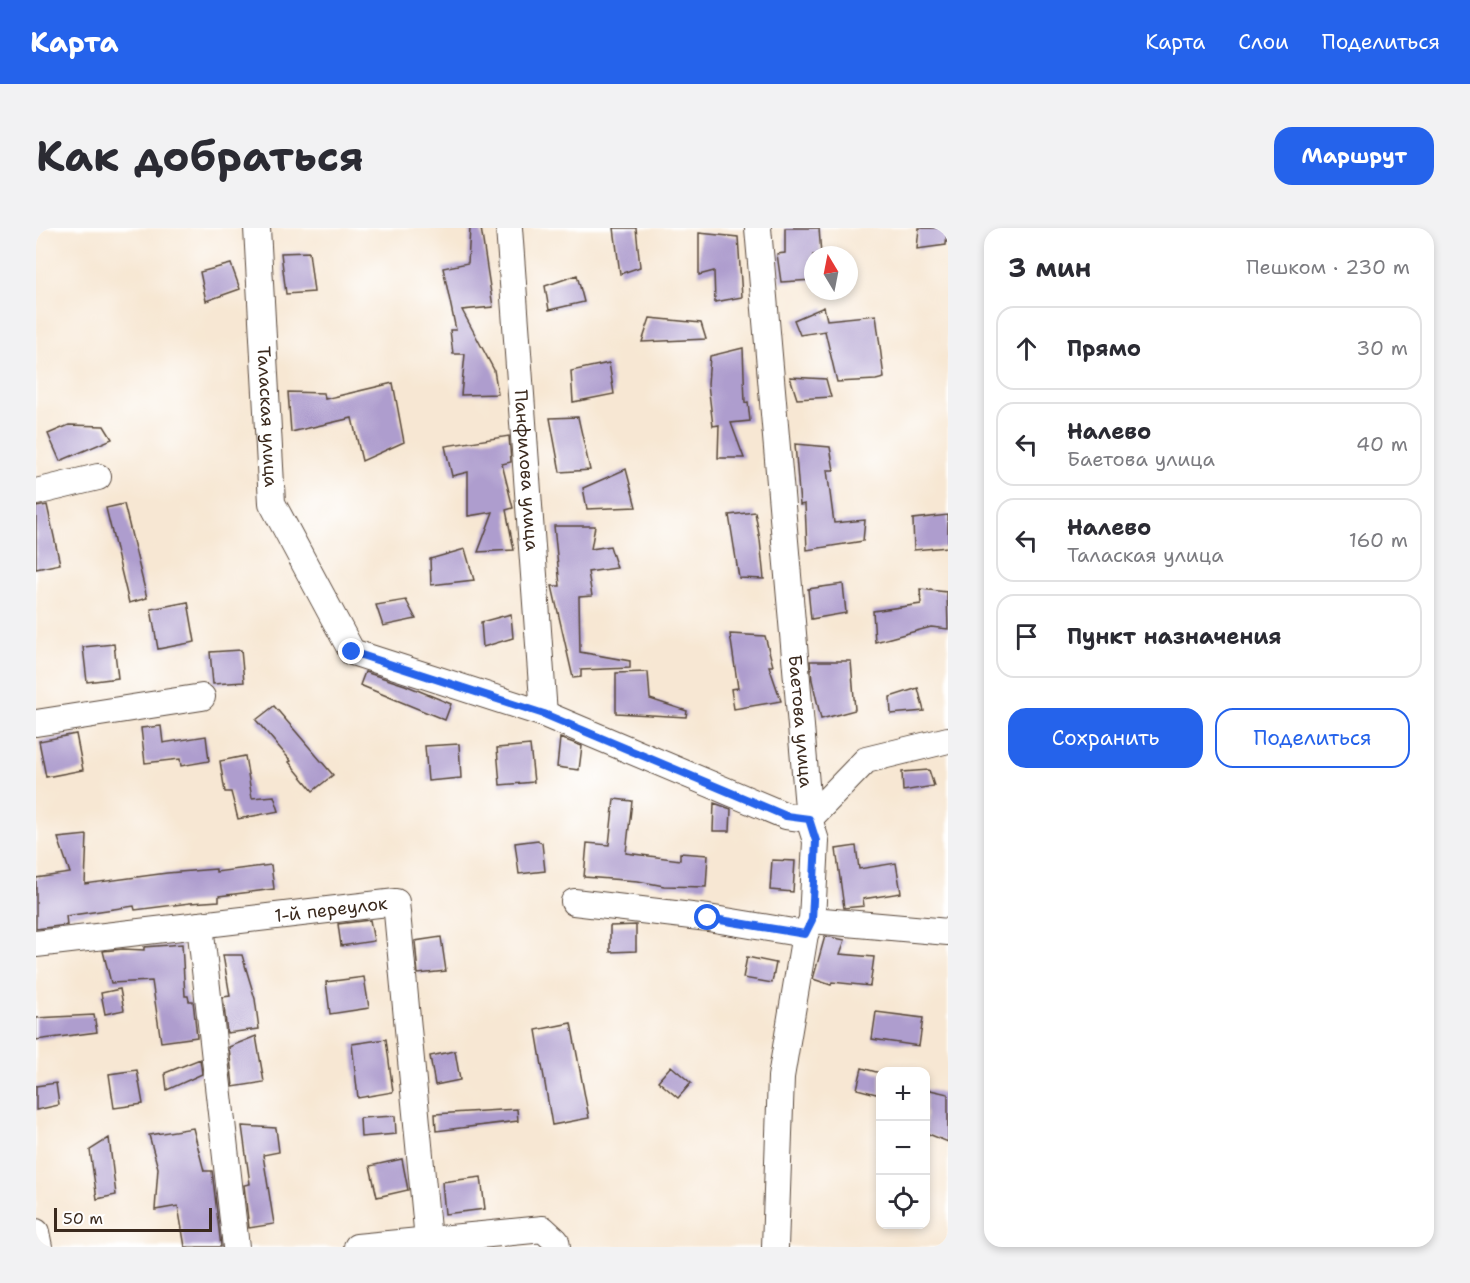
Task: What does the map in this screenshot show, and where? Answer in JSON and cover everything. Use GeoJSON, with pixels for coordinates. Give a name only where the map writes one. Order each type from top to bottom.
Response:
{"type":"FeatureCollection","features":[{"type":"Feature","properties":{"kind":"street","name":"Талаская улица"},"geometry":{"type":"LineString","coordinates":[[257,228],[272,503],[352,652],[544,714],[786,816],[809,819]]}},
{"type":"Feature","properties":{"kind":"street","name":"Панфилова улица"},"geometry":{"type":"LineString","coordinates":[[509,228],[544,714]]}},
{"type":"Feature","properties":{"kind":"street","name":"Баетова улица"},"geometry":{"type":"LineString","coordinates":[[758,228],[809,819],[816,841],[808,927],[781,1077],[775,1247]]}},
{"type":"Feature","properties":{"kind":"street"},"geometry":{"type":"LineString","coordinates":[[36,492],[98,477]]}},
{"type":"Feature","properties":{"kind":"street"},"geometry":{"type":"LineString","coordinates":[[36,723],[202,697]]}},
{"type":"Feature","properties":{"kind":"street"},"geometry":{"type":"LineString","coordinates":[[809,819],[866,760],[948,740]]}},
{"type":"Feature","properties":{"kind":"street","name":"1-й переулок"},"geometry":{"type":"LineString","coordinates":[[36,944],[396,902],[428,1240]]}},
{"type":"Feature","properties":{"kind":"street"},"geometry":{"type":"LineString","coordinates":[[574,902],[808,927],[948,932]]}},
{"type":"Feature","properties":{"kind":"street"},"geometry":{"type":"LineString","coordinates":[[200,925],[236,1247]]}},
{"type":"Feature","properties":{"kind":"street"},"geometry":{"type":"LineString","coordinates":[[357,1247],[543,1229],[556,1241],[557,1247]]}},
{"type":"Feature","properties":{"kind":"street"},"geometry":{"type":"LineString","coordinates":[[36,1232],[39,1247]]}},
{"type":"Feature","properties":{"kind":"building"},"geometry":{"type":"Polygon","coordinates":[[[470,228],[481,228],[493,307],[462,310],[494,370],[498,394],[461,395],[465,354],[453,354],[450,330],[456,330],[443,268],[468,263],[470,228]]]}},
{"type":"Feature","properties":{"kind":"building"},"geometry":{"type":"Polygon","coordinates":[[[614,228],[636,228],[640,267],[620,274],[614,228]]]}},
{"type":"Feature","properties":{"kind":"building"},"geometry":{"type":"Polygon","coordinates":[[[785,228],[819,228],[820,246],[804,246],[804,281],[781,282],[777,254],[785,253],[785,228]]]}},
{"type":"Feature","properties":{"kind":"building"},"geometry":{"type":"Polygon","coordinates":[[[919,228],[947,228],[946,245],[917,249],[919,228]]]}},
{"type":"Feature","properties":{"kind":"building"},"geometry":{"type":"Polygon","coordinates":[[[699,233],[738,237],[742,297],[715,302],[714,271],[699,275],[699,233]]]}},
{"type":"Feature","properties":{"kind":"building"},"geometry":{"type":"Polygon","coordinates":[[[309,252],[314,292],[286,294],[281,253],[309,252]]]}},
{"type":"Feature","properties":{"kind":"building"},"geometry":{"type":"Polygon","coordinates":[[[231,264],[240,289],[206,301],[200,272],[231,264]]]}},
{"type":"Feature","properties":{"kind":"building"},"geometry":{"type":"Polygon","coordinates":[[[577,275],[584,302],[549,310],[545,286],[577,275]]]}},
{"type":"Feature","properties":{"kind":"building"},"geometry":{"type":"Polygon","coordinates":[[[824,307],[827,320],[876,315],[884,378],[837,382],[825,331],[800,335],[794,320],[824,307]]]}},
{"type":"Feature","properties":{"kind":"building"},"geometry":{"type":"Polygon","coordinates":[[[650,318],[701,323],[706,339],[642,342],[650,318]]]}},
{"type":"Feature","properties":{"kind":"building"},"geometry":{"type":"Polygon","coordinates":[[[743,348],[745,403],[748,402],[750,421],[731,423],[744,458],[718,458],[719,425],[713,426],[708,384],[710,356],[743,348]]]}},
{"type":"Feature","properties":{"kind":"building"},"geometry":{"type":"Polygon","coordinates":[[[609,363],[614,394],[573,402],[571,371],[609,363]]]}},
{"type":"Feature","properties":{"kind":"building"},"geometry":{"type":"Polygon","coordinates":[[[790,377],[826,379],[831,397],[797,399],[790,377]]]}},
{"type":"Feature","properties":{"kind":"building"},"geometry":{"type":"Polygon","coordinates":[[[393,383],[404,442],[362,461],[352,418],[291,432],[288,392],[324,393],[325,399],[393,383]]]}},
{"type":"Feature","properties":{"kind":"building"},"geometry":{"type":"Polygon","coordinates":[[[578,417],[590,470],[560,472],[550,418],[578,417]]]}},
{"type":"Feature","properties":{"kind":"building"},"geometry":{"type":"Polygon","coordinates":[[[69,425],[104,426],[112,439],[60,461],[48,434],[69,425]]]}},
{"type":"Feature","properties":{"kind":"building"},"geometry":{"type":"Polygon","coordinates":[[[509,436],[511,462],[502,464],[513,508],[506,510],[514,550],[478,552],[493,512],[468,516],[468,472],[452,476],[445,446],[509,436]]]}},
{"type":"Feature","properties":{"kind":"building"},"geometry":{"type":"Polygon","coordinates":[[[795,444],[830,447],[834,470],[827,470],[834,523],[865,520],[863,541],[807,550],[805,504],[800,505],[795,444]]]}},
{"type":"Feature","properties":{"kind":"building"},"geometry":{"type":"Polygon","coordinates":[[[626,469],[636,507],[587,509],[583,488],[626,469]]]}},
{"type":"Feature","properties":{"kind":"building"},"geometry":{"type":"Polygon","coordinates":[[[124,504],[147,598],[129,603],[106,508],[124,504]]]}},
{"type":"Feature","properties":{"kind":"building"},"geometry":{"type":"Polygon","coordinates":[[[47,505],[60,564],[36,569],[36,507],[47,505]]]}},
{"type":"Feature","properties":{"kind":"building"},"geometry":{"type":"Polygon","coordinates":[[[755,512],[764,579],[739,578],[729,515],[755,512]]]}},
{"type":"Feature","properties":{"kind":"building"},"geometry":{"type":"Polygon","coordinates":[[[948,515],[948,547],[914,550],[913,519],[948,515]]]}},
{"type":"Feature","properties":{"kind":"building"},"geometry":{"type":"Polygon","coordinates":[[[554,526],[595,526],[591,549],[610,546],[617,568],[588,572],[592,596],[579,597],[580,652],[630,661],[630,668],[581,670],[581,677],[573,678],[552,586],[560,586],[554,526]]]}},
{"type":"Feature","properties":{"kind":"building"},"geometry":{"type":"Polygon","coordinates":[[[465,549],[474,580],[431,585],[430,559],[465,549]]]}},
{"type":"Feature","properties":{"kind":"building"},"geometry":{"type":"Polygon","coordinates":[[[843,584],[846,613],[811,619],[808,589],[843,584]]]}},
{"type":"Feature","properties":{"kind":"building"},"geometry":{"type":"Polygon","coordinates":[[[920,589],[947,592],[948,629],[931,627],[875,642],[873,611],[921,604],[920,589]]]}},
{"type":"Feature","properties":{"kind":"building"},"geometry":{"type":"Polygon","coordinates":[[[406,600],[416,619],[383,626],[376,605],[406,600]]]}},
{"type":"Feature","properties":{"kind":"building"},"geometry":{"type":"Polygon","coordinates":[[[188,602],[195,642],[158,649],[151,609],[188,602]]]}},
{"type":"Feature","properties":{"kind":"building"},"geometry":{"type":"Polygon","coordinates":[[[511,614],[513,638],[483,647],[481,622],[511,614]]]}},
{"type":"Feature","properties":{"kind":"building"},"geometry":{"type":"Polygon","coordinates":[[[730,634],[765,636],[773,666],[769,666],[781,701],[734,709],[731,689],[738,688],[730,634]]]}},
{"type":"Feature","properties":{"kind":"building"},"geometry":{"type":"Polygon","coordinates":[[[114,644],[118,678],[87,682],[83,647],[114,644]]]}},
{"type":"Feature","properties":{"kind":"building"},"geometry":{"type":"Polygon","coordinates":[[[241,650],[244,682],[213,684],[210,652],[241,650]]]}},
{"type":"Feature","properties":{"kind":"building"},"geometry":{"type":"Polygon","coordinates":[[[810,661],[851,661],[855,710],[821,719],[810,661]]]}},
{"type":"Feature","properties":{"kind":"building"},"geometry":{"type":"Polygon","coordinates":[[[365,672],[451,704],[445,720],[360,685],[365,672]]]}},
{"type":"Feature","properties":{"kind":"building"},"geometry":{"type":"Polygon","coordinates":[[[648,672],[650,699],[687,711],[686,717],[616,713],[616,673],[648,672]]]}},
{"type":"Feature","properties":{"kind":"building"},"geometry":{"type":"Polygon","coordinates":[[[918,688],[924,711],[891,714],[890,697],[918,688]]]}},
{"type":"Feature","properties":{"kind":"building"},"geometry":{"type":"Polygon","coordinates":[[[274,706],[333,775],[313,791],[256,720],[274,706]]]}},
{"type":"Feature","properties":{"kind":"building"},"geometry":{"type":"Polygon","coordinates":[[[161,726],[163,743],[206,736],[209,761],[181,766],[180,759],[145,763],[141,728],[161,726]]]}},
{"type":"Feature","properties":{"kind":"building"},"geometry":{"type":"Polygon","coordinates":[[[76,734],[83,770],[46,777],[39,741],[76,734]]]}},
{"type":"Feature","properties":{"kind":"building"},"geometry":{"type":"Polygon","coordinates":[[[560,738],[582,746],[579,770],[557,767],[560,738]]]}},
{"type":"Feature","properties":{"kind":"building"},"geometry":{"type":"Polygon","coordinates":[[[459,744],[461,778],[428,781],[425,746],[459,744]]]}},
{"type":"Feature","properties":{"kind":"building"},"geometry":{"type":"Polygon","coordinates":[[[530,745],[534,782],[500,785],[497,748],[530,745]]]}},
{"type":"Feature","properties":{"kind":"building"},"geometry":{"type":"Polygon","coordinates":[[[245,756],[252,798],[274,796],[279,811],[238,819],[231,792],[225,792],[220,761],[245,756]]]}},
{"type":"Feature","properties":{"kind":"building"},"geometry":{"type":"Polygon","coordinates":[[[929,770],[934,786],[903,791],[902,772],[929,770]]]}},
{"type":"Feature","properties":{"kind":"building"},"geometry":{"type":"Polygon","coordinates":[[[614,799],[632,801],[626,853],[680,860],[680,853],[708,855],[706,887],[664,886],[638,881],[584,877],[587,843],[609,845],[614,799]]]}},
{"type":"Feature","properties":{"kind":"building"},"geometry":{"type":"Polygon","coordinates":[[[714,803],[731,809],[730,831],[713,831],[714,803]]]}},
{"type":"Feature","properties":{"kind":"building"},"geometry":{"type":"Polygon","coordinates":[[[87,835],[85,884],[167,873],[216,869],[216,872],[271,865],[274,889],[219,896],[219,901],[135,910],[134,906],[66,916],[67,925],[36,929],[36,878],[70,873],[58,838],[87,835]]]}},
{"type":"Feature","properties":{"kind":"building"},"geometry":{"type":"Polygon","coordinates":[[[538,840],[542,843],[545,871],[519,874],[515,843],[538,840]]]}},
{"type":"Feature","properties":{"kind":"building"},"geometry":{"type":"Polygon","coordinates":[[[856,846],[859,869],[896,863],[901,893],[863,899],[864,906],[844,908],[836,849],[856,846]]]}},
{"type":"Feature","properties":{"kind":"building"},"geometry":{"type":"Polygon","coordinates":[[[772,860],[795,861],[793,892],[770,890],[772,860]]]}},
{"type":"Feature","properties":{"kind":"building"},"geometry":{"type":"Polygon","coordinates":[[[370,920],[374,941],[341,946],[338,924],[370,920]]]}},
{"type":"Feature","properties":{"kind":"building"},"geometry":{"type":"Polygon","coordinates":[[[636,925],[636,951],[610,952],[610,926],[636,925]]]}},
{"type":"Feature","properties":{"kind":"building"},"geometry":{"type":"Polygon","coordinates":[[[825,936],[845,940],[840,954],[874,957],[870,986],[832,982],[831,985],[813,979],[825,936]]]}},
{"type":"Feature","properties":{"kind":"building"},"geometry":{"type":"Polygon","coordinates":[[[441,937],[446,971],[418,974],[415,941],[441,937]]]}},
{"type":"Feature","properties":{"kind":"building"},"geometry":{"type":"Polygon","coordinates":[[[182,944],[185,996],[188,996],[189,1001],[193,1001],[197,1037],[161,1042],[152,981],[111,983],[103,951],[144,950],[144,947],[182,944]]]}},
{"type":"Feature","properties":{"kind":"building"},"geometry":{"type":"Polygon","coordinates":[[[223,955],[242,955],[255,999],[259,1029],[227,1033],[223,997],[230,996],[223,955]]]}},
{"type":"Feature","properties":{"kind":"building"},"geometry":{"type":"Polygon","coordinates":[[[747,957],[776,963],[772,983],[743,978],[747,957]]]}},
{"type":"Feature","properties":{"kind":"building"},"geometry":{"type":"Polygon","coordinates":[[[364,977],[369,1008],[330,1014],[326,982],[364,977]]]}},
{"type":"Feature","properties":{"kind":"building"},"geometry":{"type":"Polygon","coordinates":[[[120,989],[124,1010],[105,1014],[101,993],[120,989]]]}},
{"type":"Feature","properties":{"kind":"building"},"geometry":{"type":"Polygon","coordinates":[[[876,1012],[923,1018],[919,1046],[872,1039],[876,1012]]]}},
{"type":"Feature","properties":{"kind":"building"},"geometry":{"type":"Polygon","coordinates":[[[94,1015],[97,1032],[36,1040],[36,1018],[94,1015]]]}},
{"type":"Feature","properties":{"kind":"building"},"geometry":{"type":"Polygon","coordinates":[[[571,1023],[589,1118],[552,1125],[536,1030],[571,1023]]]}},
{"type":"Feature","properties":{"kind":"building"},"geometry":{"type":"Polygon","coordinates":[[[256,1036],[264,1082],[233,1087],[229,1047],[256,1036]]]}},
{"type":"Feature","properties":{"kind":"building"},"geometry":{"type":"Polygon","coordinates":[[[386,1039],[393,1092],[358,1098],[352,1044],[386,1039]]]}},
{"type":"Feature","properties":{"kind":"building"},"geometry":{"type":"Polygon","coordinates":[[[455,1051],[460,1080],[435,1085],[430,1056],[455,1051]]]}},
{"type":"Feature","properties":{"kind":"building"},"geometry":{"type":"Polygon","coordinates":[[[200,1059],[202,1074],[167,1090],[165,1073],[200,1059]]]}},
{"type":"Feature","properties":{"kind":"building"},"geometry":{"type":"Polygon","coordinates":[[[671,1066],[691,1083],[678,1098],[658,1081],[671,1066]]]}},
{"type":"Feature","properties":{"kind":"building"},"geometry":{"type":"Polygon","coordinates":[[[862,1068],[876,1072],[876,1094],[857,1089],[862,1068]]]}},
{"type":"Feature","properties":{"kind":"building"},"geometry":{"type":"Polygon","coordinates":[[[137,1070],[143,1104],[114,1108],[109,1074],[137,1070]]]}},
{"type":"Feature","properties":{"kind":"building"},"geometry":{"type":"Polygon","coordinates":[[[56,1083],[59,1105],[36,1110],[36,1086],[56,1083]]]}},
{"type":"Feature","properties":{"kind":"building"},"geometry":{"type":"Polygon","coordinates":[[[930,1090],[948,1094],[948,1142],[930,1135],[930,1090]]]}},
{"type":"Feature","properties":{"kind":"building"},"geometry":{"type":"Polygon","coordinates":[[[517,1109],[518,1121],[436,1131],[435,1114],[517,1109]]]}},
{"type":"Feature","properties":{"kind":"building"},"geometry":{"type":"Polygon","coordinates":[[[395,1116],[396,1134],[361,1137],[360,1118],[395,1116]]]}},
{"type":"Feature","properties":{"kind":"building"},"geometry":{"type":"Polygon","coordinates":[[[242,1126],[276,1128],[279,1152],[263,1155],[274,1224],[249,1228],[244,1185],[250,1184],[242,1126]]]}},
{"type":"Feature","properties":{"kind":"building"},"geometry":{"type":"Polygon","coordinates":[[[193,1128],[204,1171],[212,1171],[221,1247],[185,1247],[178,1206],[155,1210],[158,1168],[149,1135],[193,1128]]]}},
{"type":"Feature","properties":{"kind":"building"},"geometry":{"type":"Polygon","coordinates":[[[109,1138],[116,1195],[97,1199],[90,1150],[109,1138]]]}},
{"type":"Feature","properties":{"kind":"building"},"geometry":{"type":"Polygon","coordinates":[[[402,1159],[408,1190],[377,1197],[370,1166],[402,1159]]]}},
{"type":"Feature","properties":{"kind":"building"},"geometry":{"type":"Polygon","coordinates":[[[481,1177],[485,1209],[445,1214],[442,1182],[481,1177]]]}},
{"type":"Feature","properties":{"kind":"route"},"geometry":{"type":"LineString","coordinates":[[352,652],[544,714],[786,816],[809,819],[816,841],[812,920],[805,934],[708,918]]}}]}
